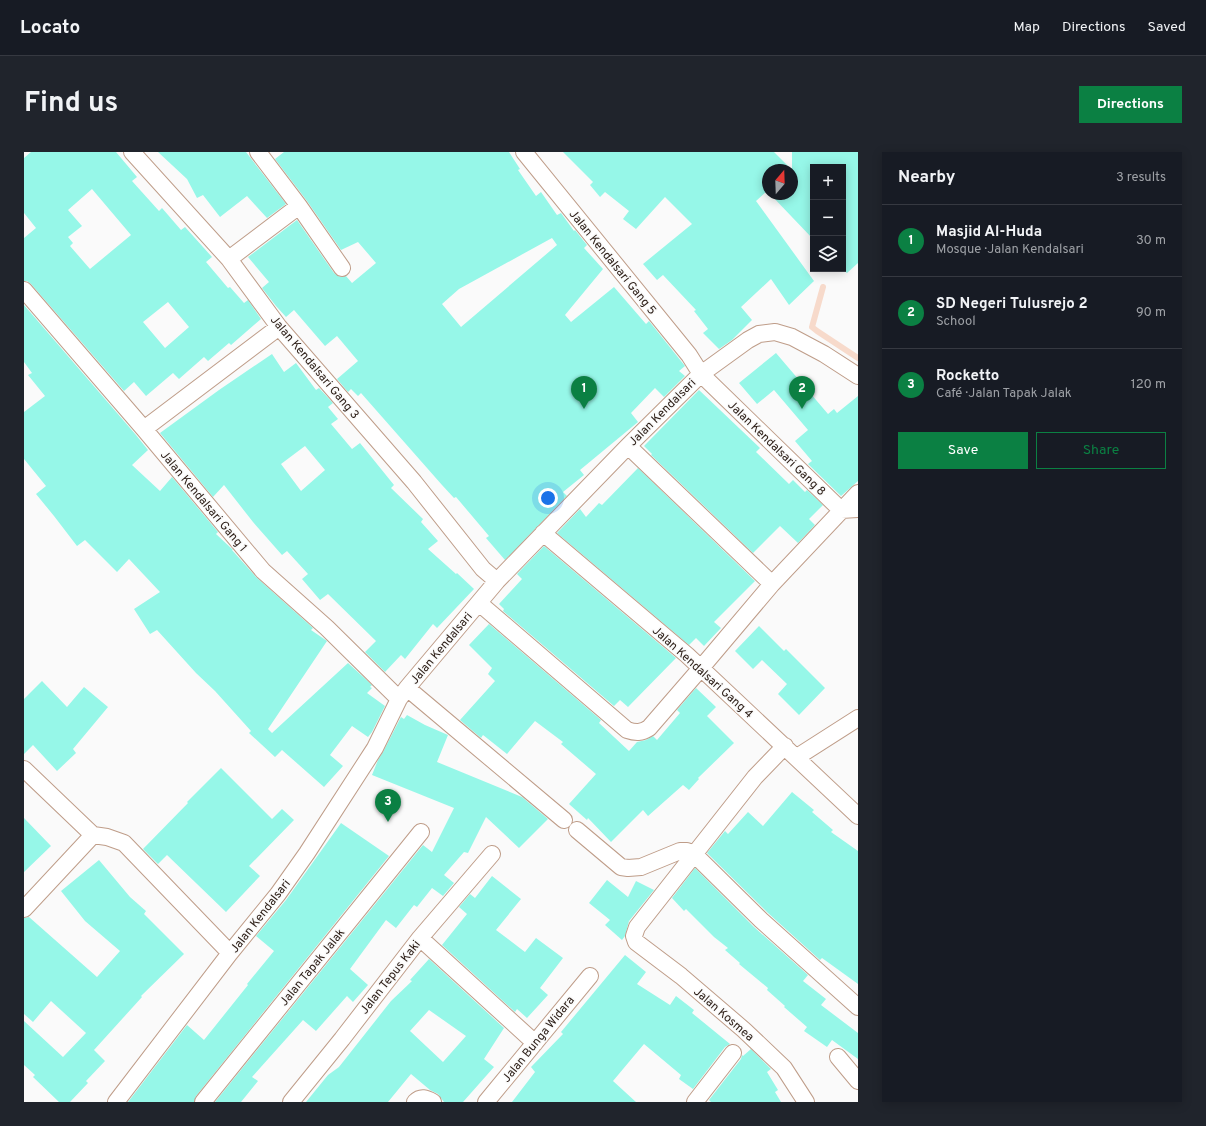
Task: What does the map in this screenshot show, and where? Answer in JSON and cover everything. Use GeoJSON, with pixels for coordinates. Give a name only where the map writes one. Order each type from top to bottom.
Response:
{"type":"FeatureCollection","features":[{"type":"Feature","properties":{"kind":"street","name":"Jalan Kendalsari Gang 3"},"geometry":{"type":"LineString","coordinates":[[132,152],[229,259],[279,327],[414,482],[483,569],[497,581]]}},
{"type":"Feature","properties":{"kind":"street"},"geometry":{"type":"LineString","coordinates":[[258,152],[299,206],[342,268]]}},
{"type":"Feature","properties":{"kind":"street","name":"Jalan Kendalsari Gang 5"},"geometry":{"type":"LineString","coordinates":[[524,152],[689,356],[701,374]]}},
{"type":"Feature","properties":{"kind":"street"},"geometry":{"type":"LineString","coordinates":[[229,259],[299,206]]}},
{"type":"Feature","properties":{"kind":"street","name":"Jalan Kendalsari Gang 1"},"geometry":{"type":"LineString","coordinates":[[24,290],[144,429],[263,571],[403,693],[564,820]]}},
{"type":"Feature","properties":{"kind":"street"},"geometry":{"type":"LineString","coordinates":[[144,429],[279,327]]}},
{"type":"Feature","properties":{"kind":"street","name":"Jalan Kendalsari"},"geometry":{"type":"LineString","coordinates":[[116,1102],[230,953],[278,894],[307,854],[375,748],[403,693],[497,581],[628,446],[701,374],[748,340],[760,334],[775,332],[803,342],[858,376]]}},
{"type":"Feature","properties":{"kind":"street","name":"Jalan Kendalsari Gang 8"},"geometry":{"type":"LineString","coordinates":[[701,374],[841,510]]}},
{"type":"Feature","properties":{"kind":"street"},"geometry":{"type":"LineString","coordinates":[[628,446],[772,584]]}},
{"type":"Feature","properties":{"kind":"street"},"geometry":{"type":"LineString","coordinates":[[478,604],[627,730],[634,733],[641,732],[649,728],[772,584],[858,493]]}},
{"type":"Feature","properties":{"kind":"street"},"geometry":{"type":"LineString","coordinates":[[841,510],[858,509]]}},
{"type":"Feature","properties":{"kind":"street","name":"Jalan Kendalsari Gang 4"},"geometry":{"type":"LineString","coordinates":[[543,533],[701,668],[858,816]]}},
{"type":"Feature","properties":{"kind":"street"},"geometry":{"type":"LineString","coordinates":[[797,757],[858,718]]}},
{"type":"Feature","properties":{"kind":"street"},"geometry":{"type":"LineString","coordinates":[[694,854],[755,777],[785,746]]}},
{"type":"Feature","properties":{"kind":"street"},"geometry":{"type":"LineString","coordinates":[[24,769],[92,835],[106,837],[124,843],[230,953]]}},
{"type":"Feature","properties":{"kind":"street"},"geometry":{"type":"LineString","coordinates":[[577,830],[621,867],[625,868],[641,867],[680,851],[687,851],[694,854],[761,920],[858,1007]]}},
{"type":"Feature","properties":{"kind":"street","name":"Jalan Tapak Jalak"},"geometry":{"type":"LineString","coordinates":[[204,1102],[421,832]]}},
{"type":"Feature","properties":{"kind":"street"},"geometry":{"type":"LineString","coordinates":[[24,909],[92,835]]}},
{"type":"Feature","properties":{"kind":"street","name":"Jalan Tepus Kaki"},"geometry":{"type":"LineString","coordinates":[[291,1102],[420,938],[492,854]]}},
{"type":"Feature","properties":{"kind":"street","name":"Jalan Kosmea"},"geometry":{"type":"LineString","coordinates":[[694,854],[637,927],[634,936],[636,942],[681,976],[744,1030],[784,1068],[806,1102]]}},
{"type":"Feature","properties":{"kind":"street"},"geometry":{"type":"LineString","coordinates":[[420,938],[535,1043]]}},
{"type":"Feature","properties":{"kind":"street","name":"Jalan Bunga Widara"},"geometry":{"type":"LineString","coordinates":[[486,1102],[590,976]]}},
{"type":"Feature","properties":{"kind":"street"},"geometry":{"type":"LineString","coordinates":[[695,1102],[733,1054]]}},
{"type":"Feature","properties":{"kind":"street"},"geometry":{"type":"LineString","coordinates":[[838,1057],[858,1081]]}},
{"type":"Feature","properties":{"kind":"street"},"geometry":{"type":"LineString","coordinates":[[415,1102],[418,1099],[425,1098],[433,1102]]}},
{"type":"Feature","properties":{"kind":"building"},"geometry":{"type":"Polygon","coordinates":[[[31,152],[116,152],[137,177],[132,181],[159,211],[162,208],[181,230],[185,227],[212,257],[206,262],[228,288],[230,287],[244,303],[248,300],[261,319],[231,345],[229,343],[208,361],[204,357],[179,379],[173,373],[146,396],[134,382],[124,391],[31,284],[24,281],[24,238],[36,228],[24,213],[24,158],[31,152]],[[92,189],[68,210],[82,226],[68,237],[73,243],[70,246],[90,269],[131,235],[92,189]],[[168,302],[143,322],[165,348],[189,327],[168,302]]]}},
{"type":"Feature","properties":{"kind":"building"},"geometry":{"type":"Polygon","coordinates":[[[158,152],[246,152],[286,204],[267,218],[247,196],[220,217],[203,195],[197,198],[187,179],[158,152]]]}},
{"type":"Feature","properties":{"kind":"building"},"geometry":{"type":"Polygon","coordinates":[[[284,152],[509,152],[520,169],[518,170],[536,196],[541,192],[557,215],[561,213],[574,231],[575,230],[587,245],[584,248],[603,269],[565,315],[571,322],[614,287],[646,324],[649,321],[685,366],[679,371],[685,376],[664,397],[655,388],[631,413],[638,422],[580,470],[584,475],[563,492],[567,496],[505,560],[486,538],[489,536],[456,497],[454,498],[442,485],[361,393],[358,396],[351,389],[348,392],[337,379],[358,361],[337,336],[325,346],[294,310],[286,317],[262,288],[269,282],[248,257],[297,220],[334,273],[338,276],[346,276],[352,283],[376,263],[358,242],[341,250],[307,201],[275,159],[284,152]],[[552,238],[459,289],[442,304],[461,327],[557,245],[552,238]]]}},
{"type":"Feature","properties":{"kind":"building"},"geometry":{"type":"Polygon","coordinates":[[[563,152],[774,152],[786,164],[762,164],[762,196],[756,201],[814,281],[789,305],[771,279],[741,307],[752,320],[732,340],[719,349],[703,333],[708,329],[694,311],[696,310],[663,275],[657,280],[643,264],[692,224],[665,197],[636,229],[623,219],[629,211],[605,192],[600,197],[590,185],[593,182],[563,152]]]}},
{"type":"Feature","properties":{"kind":"building"},"geometry":{"type":"Polygon","coordinates":[[[792,152],[858,152],[858,263],[847,273],[846,272],[846,164],[810,164],[810,236],[776,200],[798,200],[798,164],[792,164],[792,152]]]}},
{"type":"Feature","properties":{"kind":"building"},"geometry":{"type":"Polygon","coordinates":[[[24,305],[148,450],[132,465],[160,491],[172,477],[218,532],[216,534],[233,550],[256,577],[313,628],[311,630],[327,641],[268,729],[272,733],[348,663],[372,685],[370,687],[372,688],[367,693],[385,706],[368,737],[352,726],[330,755],[343,766],[324,787],[282,750],[275,757],[249,733],[251,731],[157,630],[150,634],[134,609],[160,592],[129,559],[117,572],[85,540],[77,546],[36,494],[46,486],[24,459],[24,412],[45,396],[28,375],[32,373],[24,362],[24,305]]]}},
{"type":"Feature","properties":{"kind":"building"},"geometry":{"type":"Polygon","coordinates":[[[776,353],[828,414],[834,409],[837,413],[858,396],[858,481],[841,496],[808,464],[812,461],[795,441],[808,430],[774,390],[757,404],[739,383],[776,353]]]}},
{"type":"Feature","properties":{"kind":"building"},"geometry":{"type":"Polygon","coordinates":[[[272,354],[284,372],[296,363],[316,390],[319,388],[333,403],[328,407],[338,419],[331,424],[352,449],[360,443],[394,485],[391,488],[423,519],[421,522],[438,541],[428,549],[474,589],[437,628],[433,624],[405,659],[401,655],[385,672],[365,652],[376,641],[328,594],[320,600],[302,579],[308,574],[287,551],[282,555],[253,522],[224,485],[213,497],[160,433],[272,354]],[[305,446],[281,464],[301,491],[325,470],[305,446]]]}},
{"type":"Feature","properties":{"kind":"building"},"geometry":{"type":"Polygon","coordinates":[[[699,390],[760,448],[756,452],[789,484],[793,480],[805,492],[807,490],[823,505],[809,519],[815,525],[798,543],[780,526],[753,553],[651,455],[652,454],[644,446],[699,390]]]}},
{"type":"Feature","properties":{"kind":"building"},"geometry":{"type":"Polygon","coordinates":[[[638,468],[755,581],[714,622],[721,628],[704,646],[696,638],[689,645],[557,533],[580,509],[586,517],[599,503],[602,505],[638,468]]]}},
{"type":"Feature","properties":{"kind":"building"},"geometry":{"type":"Polygon","coordinates":[[[544,546],[676,658],[628,707],[620,700],[614,706],[503,611],[504,609],[499,604],[522,579],[517,574],[544,546]]]}},
{"type":"Feature","properties":{"kind":"building"},"geometry":{"type":"Polygon","coordinates":[[[489,624],[601,720],[599,723],[629,751],[637,742],[646,740],[653,736],[657,740],[680,713],[677,710],[696,688],[716,707],[707,716],[734,743],[698,778],[699,779],[689,790],[683,785],[648,816],[643,810],[611,842],[588,818],[587,820],[569,804],[596,774],[561,744],[563,742],[535,721],[507,754],[483,735],[481,738],[460,720],[495,681],[488,674],[492,668],[469,645],[489,624]]]}},
{"type":"Feature","properties":{"kind":"building"},"geometry":{"type":"Polygon","coordinates":[[[759,626],[784,651],[786,649],[825,688],[799,715],[778,694],[787,684],[762,660],[753,669],[735,651],[759,626]]]}},
{"type":"Feature","properties":{"kind":"building"},"geometry":{"type":"Polygon","coordinates":[[[42,681],[67,707],[84,687],[108,707],[73,749],[76,753],[57,771],[33,745],[24,754],[24,699],[42,681]]]}},
{"type":"Feature","properties":{"kind":"building"},"geometry":{"type":"Polygon","coordinates":[[[407,715],[448,735],[437,762],[522,797],[548,819],[519,848],[486,817],[468,853],[464,852],[444,875],[454,883],[443,896],[432,888],[417,907],[414,905],[396,928],[386,920],[350,969],[368,985],[353,1002],[347,996],[316,1031],[303,1020],[252,1077],[258,1081],[241,1102],[215,1102],[423,845],[432,852],[454,808],[372,775],[378,760],[401,717],[404,719],[407,715]]]}},
{"type":"Feature","properties":{"kind":"building"},"geometry":{"type":"Polygon","coordinates":[[[221,768],[272,819],[282,809],[294,820],[249,866],[260,876],[226,912],[167,855],[158,864],[143,849],[221,768]]]}},
{"type":"Feature","properties":{"kind":"building"},"geometry":{"type":"Polygon","coordinates":[[[792,792],[814,810],[812,812],[833,830],[831,832],[858,851],[858,984],[822,958],[820,960],[768,913],[707,853],[725,831],[728,834],[748,812],[763,826],[792,792]]]}},
{"type":"Feature","properties":{"kind":"building"},"geometry":{"type":"Polygon","coordinates":[[[24,818],[51,846],[24,872],[24,818]]]}},
{"type":"Feature","properties":{"kind":"building"},"geometry":{"type":"Polygon","coordinates":[[[341,823],[389,856],[196,1096],[194,1102],[128,1102],[187,1025],[204,1040],[274,951],[256,936],[286,900],[341,823]]]}},
{"type":"Feature","properties":{"kind":"building"},"geometry":{"type":"Polygon","coordinates":[[[99,860],[130,897],[146,911],[144,914],[184,954],[141,996],[142,997],[94,1050],[105,1061],[86,1081],[88,1083],[70,1102],[59,1102],[33,1077],[35,1075],[24,1065],[24,1021],[63,1057],[86,1033],[51,1001],[33,1022],[24,1014],[24,918],[29,917],[97,977],[120,951],[85,921],[61,891],[99,860]]]}},
{"type":"Feature","properties":{"kind":"building"},"geometry":{"type":"Polygon","coordinates":[[[695,868],[754,927],[808,975],[803,981],[826,999],[821,1005],[858,1033],[858,1059],[832,1040],[827,1047],[804,1031],[807,1027],[767,990],[768,988],[739,964],[740,963],[725,950],[728,948],[714,937],[686,909],[684,911],[672,898],[695,868]]]}},
{"type":"Feature","properties":{"kind":"building"},"geometry":{"type":"Polygon","coordinates":[[[492,876],[521,899],[496,930],[525,952],[536,938],[563,958],[540,988],[548,995],[527,1018],[517,1009],[515,1012],[442,945],[467,914],[459,907],[470,894],[475,898],[492,876]]]}},
{"type":"Feature","properties":{"kind":"building"},"geometry":{"type":"Polygon","coordinates":[[[607,880],[628,897],[636,881],[654,890],[629,921],[625,936],[622,940],[605,925],[610,920],[589,903],[607,880]]]}},
{"type":"Feature","properties":{"kind":"building"},"geometry":{"type":"Polygon","coordinates":[[[625,955],[646,972],[637,984],[670,1005],[676,996],[694,1010],[692,1013],[730,1044],[725,1047],[693,1089],[679,1079],[681,1075],[644,1044],[613,1081],[636,1102],[512,1102],[535,1072],[531,1067],[563,1034],[561,1032],[625,955]]]}},
{"type":"Feature","properties":{"kind":"building"},"geometry":{"type":"Polygon","coordinates":[[[429,959],[504,1028],[484,1059],[494,1067],[463,1102],[444,1102],[438,1094],[430,1090],[411,1074],[388,1102],[306,1102],[328,1075],[339,1067],[391,1001],[412,981],[410,980],[429,959]],[[429,1010],[410,1031],[443,1062],[466,1036],[429,1010]]]}},
{"type":"Feature","properties":{"kind":"building"},"geometry":{"type":"Polygon","coordinates":[[[751,1049],[771,1069],[767,1072],[778,1090],[775,1092],[781,1102],[711,1102],[709,1100],[741,1059],[742,1055],[743,1056],[751,1049]]]}},
{"type":"Feature","properties":{"kind":"waterway"},"geometry":{"type":"LineString","coordinates":[[823,287],[812,327],[858,358]]}},
{"type":"Feature","properties":{"kind":"place","name":"Masjid Al-Huda"},"geometry":{"type":"Point","coordinates":[584,409]}},
{"type":"Feature","properties":{"kind":"place","name":"SD Negeri Tulusrejo 2"},"geometry":{"type":"Point","coordinates":[802,409]}},
{"type":"Feature","properties":{"kind":"place","name":"Rocketto"},"geometry":{"type":"Point","coordinates":[388,822]}}]}
